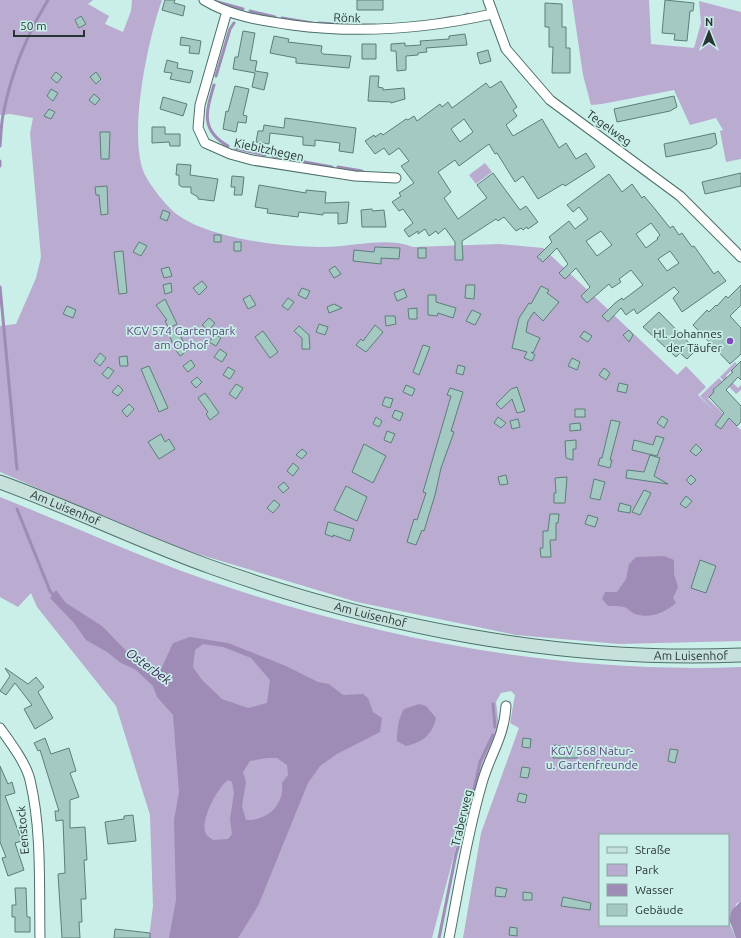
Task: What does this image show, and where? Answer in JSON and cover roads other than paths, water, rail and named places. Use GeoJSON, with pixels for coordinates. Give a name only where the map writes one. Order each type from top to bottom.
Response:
{"type":"FeatureCollection","features":[{"type":"Feature","properties":{"kind":"main road","name":"Am Luisenhof"},"geometry":{"type":"LineString","coordinates":[[0,482],[210,567],[301,597],[390,620],[500,641],[589,651],[647,654],[741,655]]}},
{"type":"Feature","properties":{"kind":"street","name":"Rönk"},"geometry":{"type":"LineString","coordinates":[[204,0],[228,11],[278,23],[351,31],[422,27],[492,14]]}},
{"type":"Feature","properties":{"kind":"street","name":"Tegelweg"},"geometry":{"type":"LineString","coordinates":[[488,0],[506,50],[550,100],[680,196],[741,257]]}},
{"type":"Feature","properties":{"kind":"street","name":"Kiebitzhegen"},"geometry":{"type":"LineString","coordinates":[[228,11],[200,105],[198,128],[205,143],[230,154],[252,160],[340,175],[368,178],[396,178]]}},
{"type":"Feature","properties":{"kind":"street","name":"Traberweg"},"geometry":{"type":"LineString","coordinates":[[449,938],[466,850],[482,782],[502,734],[506,706]]}},
{"type":"Feature","properties":{"kind":"street","name":"Eenstock"},"geometry":{"type":"LineString","coordinates":[[0,728],[12,744],[30,779],[36,829],[40,938]]}},
{"type":"Feature","properties":{"kind":"water"},"geometry":{"type":"Polygon","coordinates":[[[664,556],[674,560],[674,574],[678,587],[673,598],[676,603],[671,607],[657,614],[646,616],[635,614],[624,607],[608,606],[602,599],[605,592],[617,592],[626,579],[629,564],[636,557],[664,556]]]}},
{"type":"Feature","properties":{"kind":"water"},"geometry":{"type":"Polygon","coordinates":[[[56,590],[66,603],[102,626],[138,663],[162,667],[173,643],[190,637],[228,643],[286,666],[318,682],[329,684],[343,695],[363,694],[368,698],[373,712],[382,718],[380,732],[337,754],[320,766],[308,783],[258,906],[238,938],[169,938],[176,900],[174,820],[179,792],[173,715],[157,697],[153,686],[136,670],[121,663],[107,652],[86,640],[74,623],[50,598],[56,590]],[[203,644],[195,650],[193,667],[202,680],[222,699],[248,708],[267,703],[270,680],[251,658],[223,647],[203,644]],[[277,758],[250,761],[243,772],[246,782],[242,806],[246,820],[254,820],[267,815],[277,805],[281,798],[282,783],[288,775],[287,765],[277,758]],[[228,780],[215,797],[207,813],[205,821],[206,834],[213,840],[228,839],[232,834],[230,819],[234,793],[232,782],[228,780]]]}},
{"type":"Feature","properties":{"kind":"water"},"geometry":{"type":"Polygon","coordinates":[[[419,704],[426,706],[436,718],[432,729],[426,737],[406,746],[397,741],[399,721],[404,709],[419,704]]]}},
{"type":"Feature","properties":{"kind":"water"},"geometry":{"type":"Polygon","coordinates":[[[741,901],[741,938],[736,938],[729,919],[732,910],[741,901]]]}},
{"type":"Feature","properties":{"kind":"waterway","name":"Osterbek"},"geometry":{"type":"LineString","coordinates":[[0,146],[1,127],[10,84],[26,41],[48,0]]}},
{"type":"Feature","properties":{"kind":"waterway"},"geometry":{"type":"LineString","coordinates":[[214,1],[243,9]]}},
{"type":"Feature","properties":{"kind":"waterway"},"geometry":{"type":"LineString","coordinates":[[250,11],[275,17]]}},
{"type":"Feature","properties":{"kind":"waterway"},"geometry":{"type":"LineString","coordinates":[[437,20],[453,17]]}},
{"type":"Feature","properties":{"kind":"waterway"},"geometry":{"type":"LineString","coordinates":[[282,18],[312,23]]}},
{"type":"Feature","properties":{"kind":"waterway"},"geometry":{"type":"LineString","coordinates":[[216,76],[230,29],[234,23]]}},
{"type":"Feature","properties":{"kind":"waterway"},"geometry":{"type":"LineString","coordinates":[[319,23],[348,25]]}},
{"type":"Feature","properties":{"kind":"waterway"},"geometry":{"type":"LineString","coordinates":[[356,25],[376,25]]}},
{"type":"Feature","properties":{"kind":"waterway"},"geometry":{"type":"LineString","coordinates":[[214,85],[208,112],[209,127],[213,134],[228,146]]}},
{"type":"Feature","properties":{"kind":"waterway"},"geometry":{"type":"LineString","coordinates":[[235,148],[265,155]]}},
{"type":"Feature","properties":{"kind":"waterway"},"geometry":{"type":"LineString","coordinates":[[273,156],[291,160]]}},
{"type":"Feature","properties":{"kind":"waterway","name":"Osterbek"},"geometry":{"type":"LineString","coordinates":[[0,161],[0,166]]}},
{"type":"Feature","properties":{"kind":"waterway"},"geometry":{"type":"LineString","coordinates":[[299,161],[332,167]]}},
{"type":"Feature","properties":{"kind":"waterway"},"geometry":{"type":"LineString","coordinates":[[338,167],[362,171]]}},
{"type":"Feature","properties":{"kind":"waterway","name":"Osterbek"},"geometry":{"type":"LineString","coordinates":[[0,287],[17,469]]}},
{"type":"Feature","properties":{"kind":"waterway","name":"Osterbek"},"geometry":{"type":"LineString","coordinates":[[17,509],[50,591],[56,598]]}},
{"type":"Feature","properties":{"kind":"waterway"},"geometry":{"type":"LineString","coordinates":[[493,704],[495,727]]}},
{"type":"Feature","properties":{"kind":"waterway"},"geometry":{"type":"LineString","coordinates":[[439,938],[456,854],[471,803],[480,762],[493,735]]}},
{"type":"Feature","properties":{"kind":"place","name":"Hl. Johannes der Täufer"},"geometry":{"type":"Point","coordinates":[730,341]}},
{"type":"Feature","properties":{"kind":"park label","name":"KGV 574 Gartenpark am Ophof"},"geometry":{"type":"Point","coordinates":[181,338]}},
{"type":"Feature","properties":{"kind":"park label","name":"KGV 568 Natur- u. Gartenfreunde"},"geometry":{"type":"Point","coordinates":[592,758]}}]}
